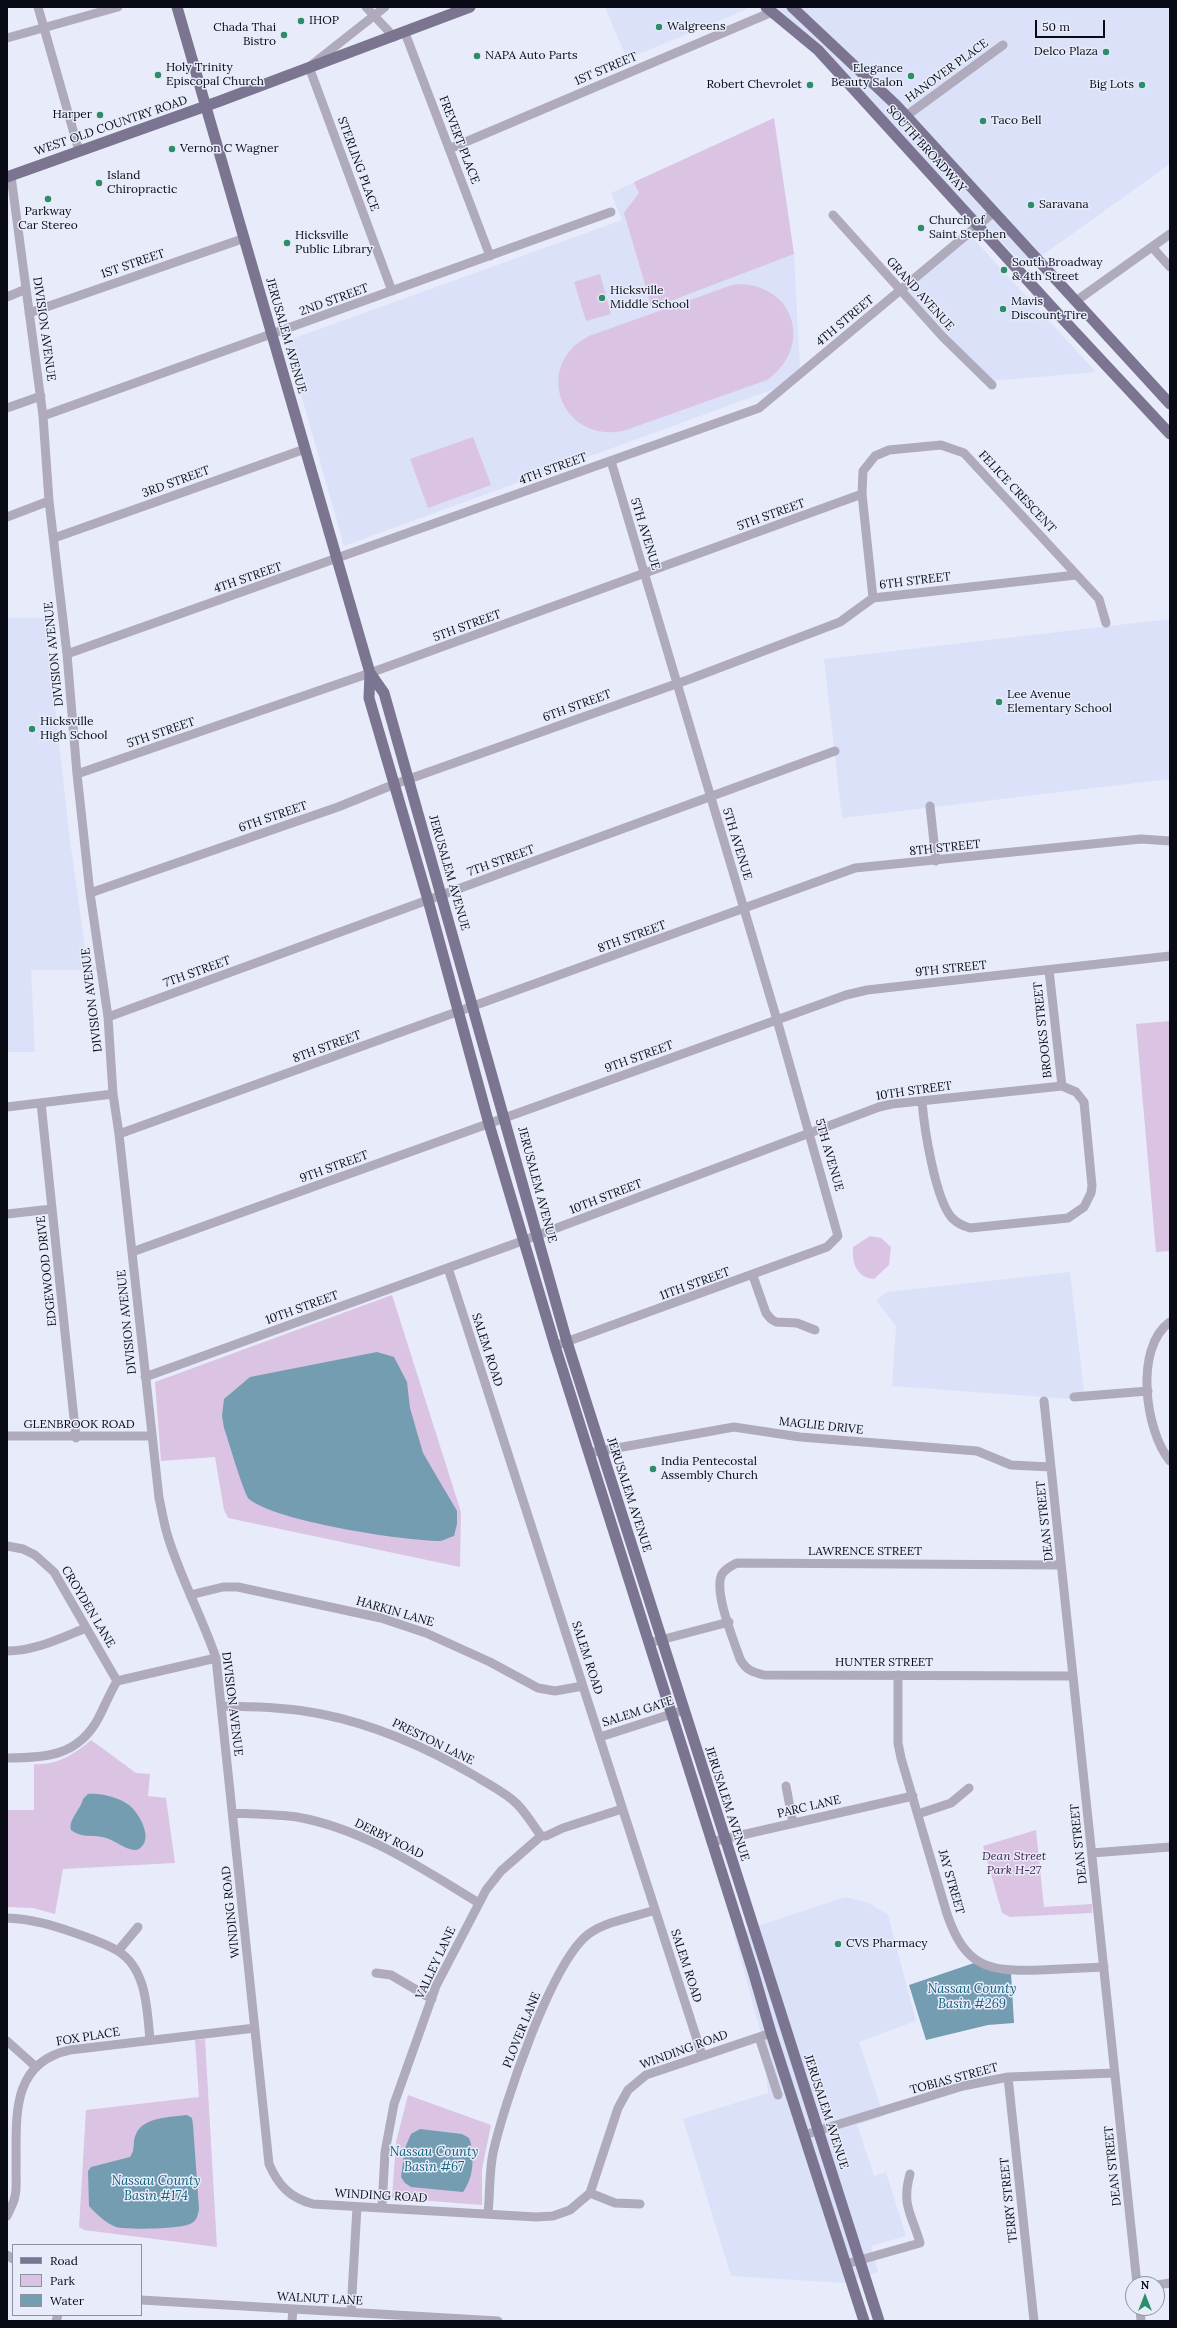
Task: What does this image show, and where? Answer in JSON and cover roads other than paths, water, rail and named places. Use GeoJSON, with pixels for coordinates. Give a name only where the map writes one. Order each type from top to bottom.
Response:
{"type":"FeatureCollection","features":[{"type":"Feature","properties":{"kind":"main road","name":"JERUSALEM AVENUE"},"geometry":{"type":"LineString","coordinates":[[177,7],[207,106],[370,673],[369,698],[428,900],[489,1124],[555,1346],[753,1971],[770,2034],[864,2321]]}},
{"type":"Feature","properties":{"kind":"main road","name":"WEST OLD COUNTRY ROAD"},"geometry":{"type":"LineString","coordinates":[[9,176],[207,106],[470,7]]}},
{"type":"Feature","properties":{"kind":"main road","name":"SOUTH BROADWAY"},"geometry":{"type":"LineString","coordinates":[[792,7],[906,116],[1170,404]]}},
{"type":"Feature","properties":{"kind":"main road","name":"SOUTH BROADWAY"},"geometry":{"type":"LineString","coordinates":[[769,9],[818,50],[1060,316],[1170,434]]}},
{"type":"Feature","properties":{"kind":"main road","name":"JERUSALEM AVENUE"},"geometry":{"type":"LineString","coordinates":[[370,673],[384,693],[567,1342],[879,2321]]}},
{"type":"Feature","properties":{"kind":"street"},"geometry":{"type":"LineString","coordinates":[[38,7],[79,151]]}},
{"type":"Feature","properties":{"kind":"street"},"geometry":{"type":"LineString","coordinates":[[7,38],[118,7]]}},
{"type":"Feature","properties":{"kind":"street"},"geometry":{"type":"LineString","coordinates":[[366,7],[375,17],[399,35]]}},
{"type":"Feature","properties":{"kind":"street"},"geometry":{"type":"LineString","coordinates":[[309,67],[375,17],[385,7]]}},
{"type":"Feature","properties":{"kind":"street","name":"1ST STREET"},"geometry":{"type":"LineString","coordinates":[[449,148],[769,9]]}},
{"type":"Feature","properties":{"kind":"street","name":"FREVERT PLACE"},"geometry":{"type":"LineString","coordinates":[[399,35],[449,148],[490,256]]}},
{"type":"Feature","properties":{"kind":"street","name":"HANOVER PLACE"},"geometry":{"type":"LineString","coordinates":[[906,116],[1003,45]]}},
{"type":"Feature","properties":{"kind":"street","name":"STERLING PLACE"},"geometry":{"type":"LineString","coordinates":[[309,67],[392,291]]}},
{"type":"Feature","properties":{"kind":"street","name":"DIVISION AVENUE"},"geometry":{"type":"LineString","coordinates":[[9,176],[41,396],[50,501],[67,654],[77,774],[90,893],[108,1017],[113,1094],[119,1134],[159,1498],[167,1536],[190,1595],[205,1625],[216,1658],[233,1813]]}},
{"type":"Feature","properties":{"kind":"street","name":"2ND STREET"},"geometry":{"type":"LineString","coordinates":[[43,416],[272,336],[611,212]]}},
{"type":"Feature","properties":{"kind":"street","name":"4TH STREET"},"geometry":{"type":"LineString","coordinates":[[67,654],[337,560],[611,460],[759,408],[994,212]]}},
{"type":"Feature","properties":{"kind":"street","name":"GRAND AVENUE"},"geometry":{"type":"LineString","coordinates":[[833,215],[943,337],[992,385]]}},
{"type":"Feature","properties":{"kind":"street"},"geometry":{"type":"LineString","coordinates":[[1076,301],[1170,234]]}},
{"type":"Feature","properties":{"kind":"street","name":"1ST STREET"},"geometry":{"type":"LineString","coordinates":[[29,313],[245,238]]}},
{"type":"Feature","properties":{"kind":"street"},"geometry":{"type":"LineString","coordinates":[[1152,247],[1170,267]]}},
{"type":"Feature","properties":{"kind":"street"},"geometry":{"type":"LineString","coordinates":[[7,297],[26,289]]}},
{"type":"Feature","properties":{"kind":"street"},"geometry":{"type":"LineString","coordinates":[[7,408],[41,396]]}},
{"type":"Feature","properties":{"kind":"street","name":"FELICE CRESCENT"},"geometry":{"type":"LineString","coordinates":[[873,598],[862,494],[863,471],[875,456],[889,450],[941,445],[964,453],[1099,599],[1106,623]]}},
{"type":"Feature","properties":{"kind":"street","name":"3RD STREET"},"geometry":{"type":"LineString","coordinates":[[54,538],[305,449]]}},
{"type":"Feature","properties":{"kind":"street","name":"5TH AVENUE"},"geometry":{"type":"LineString","coordinates":[[611,460],[777,1020],[838,1236]]}},
{"type":"Feature","properties":{"kind":"street","name":"5TH STREET"},"geometry":{"type":"LineString","coordinates":[[77,774],[370,673],[862,494]]}},
{"type":"Feature","properties":{"kind":"street"},"geometry":{"type":"LineString","coordinates":[[7,517],[50,501]]}},
{"type":"Feature","properties":{"kind":"street","name":"6TH STREET"},"geometry":{"type":"LineString","coordinates":[[90,893],[338,807],[408,779],[677,683],[840,622],[873,598],[1076,574]]}},
{"type":"Feature","properties":{"kind":"street","name":"7TH STREET"},"geometry":{"type":"LineString","coordinates":[[108,1017],[835,750]]}},
{"type":"Feature","properties":{"kind":"street"},"geometry":{"type":"LineString","coordinates":[[930,806],[936,861]]}},
{"type":"Feature","properties":{"kind":"street","name":"8TH STREET"},"geometry":{"type":"LineString","coordinates":[[119,1134],[854,868],[936,861],[1141,839],[1170,841]]}},
{"type":"Feature","properties":{"kind":"street","name":"9TH STREET"},"geometry":{"type":"LineString","coordinates":[[132,1252],[777,1020],[866,990],[1170,956]]}},
{"type":"Feature","properties":{"kind":"street","name":"BROOKS STREET"},"geometry":{"type":"LineString","coordinates":[[1049,970],[1062,1086]]}},
{"type":"Feature","properties":{"kind":"street"},"geometry":{"type":"LineString","coordinates":[[922,1101],[925,1137],[945,1205],[951,1217],[960,1225],[970,1228],[1068,1218],[1084,1207],[1091,1193],[1092,1186],[1084,1102],[1076,1092],[1062,1086]]}},
{"type":"Feature","properties":{"kind":"street","name":"10TH STREET"},"geometry":{"type":"LineString","coordinates":[[145,1377],[448,1268],[879,1107],[1062,1086]]}},
{"type":"Feature","properties":{"kind":"street"},"geometry":{"type":"LineString","coordinates":[[7,1107],[113,1094]]}},
{"type":"Feature","properties":{"kind":"street","name":"EDGEWOOD DRIVE"},"geometry":{"type":"LineString","coordinates":[[41,1103],[76,1438]]}},
{"type":"Feature","properties":{"kind":"street"},"geometry":{"type":"LineString","coordinates":[[7,1214],[52,1209]]}},
{"type":"Feature","properties":{"kind":"street","name":"11TH STREET"},"geometry":{"type":"LineString","coordinates":[[555,1346],[753,1276],[827,1247],[838,1236]]}},
{"type":"Feature","properties":{"kind":"street","name":"SALEM ROAD"},"geometry":{"type":"LineString","coordinates":[[448,1268],[702,2056]]}},
{"type":"Feature","properties":{"kind":"street"},"geometry":{"type":"LineString","coordinates":[[753,1276],[766,1312],[771,1319],[776,1322],[797,1323],[815,1330]]}},
{"type":"Feature","properties":{"kind":"street"},"geometry":{"type":"LineString","coordinates":[[1170,1322],[1161,1330],[1151,1348],[1148,1360],[1148,1390],[1155,1433],[1162,1452],[1170,1461]]}},
{"type":"Feature","properties":{"kind":"street"},"geometry":{"type":"LineString","coordinates":[[1074,1397],[1148,1390]]}},
{"type":"Feature","properties":{"kind":"street","name":"DEAN STREET"},"geometry":{"type":"LineString","coordinates":[[1044,1401],[1136,2276]]}},
{"type":"Feature","properties":{"kind":"street","name":"MAGLIE DRIVE"},"geometry":{"type":"LineString","coordinates":[[589,1453],[734,1427],[800,1437],[977,1451],[1011,1465],[1051,1467]]}},
{"type":"Feature","properties":{"kind":"street","name":"GLENBROOK ROAD"},"geometry":{"type":"LineString","coordinates":[[7,1436],[76,1438],[152,1436]]}},
{"type":"Feature","properties":{"kind":"street","name":"CROYDEN LANE"},"geometry":{"type":"LineString","coordinates":[[7,1546],[23,1549],[48,1565],[54,1572],[117,1681]]}},
{"type":"Feature","properties":{"kind":"street","name":"LAWRENCE STREET"},"geometry":{"type":"LineString","coordinates":[[729,1622],[721,1597],[721,1576],[727,1568],[737,1563],[1061,1565]]}},
{"type":"Feature","properties":{"kind":"street","name":"HARKIN LANE"},"geometry":{"type":"LineString","coordinates":[[190,1595],[223,1587],[238,1587],[381,1618],[448,1641],[538,1688],[554,1691],[583,1686]]}},
{"type":"Feature","properties":{"kind":"street"},"geometry":{"type":"LineString","coordinates":[[649,1643],[729,1622]]}},
{"type":"Feature","properties":{"kind":"street","name":"HUNTER STREET"},"geometry":{"type":"LineString","coordinates":[[729,1622],[740,1659],[744,1667],[752,1672],[764,1675],[1073,1676]]}},
{"type":"Feature","properties":{"kind":"street"},"geometry":{"type":"LineString","coordinates":[[7,1651],[18,1651],[45,1645],[86,1628]]}},
{"type":"Feature","properties":{"kind":"street"},"geometry":{"type":"LineString","coordinates":[[7,1758],[42,1758],[64,1752],[78,1743],[90,1731],[117,1681],[216,1658]]}},
{"type":"Feature","properties":{"kind":"street","name":"JAY STREET"},"geometry":{"type":"LineString","coordinates":[[898,1675],[898,1743],[954,1934],[962,1946],[974,1958],[992,1968],[1008,1971],[1104,1967]]}},
{"type":"Feature","properties":{"kind":"street","name":"PRESTON LANE"},"geometry":{"type":"LineString","coordinates":[[222,1706],[280,1708],[321,1714],[377,1728],[401,1737],[447,1759],[506,1795],[524,1812],[541,1836]]}},
{"type":"Feature","properties":{"kind":"street","name":"SALEM GATE"},"geometry":{"type":"LineString","coordinates":[[600,1737],[684,1710]]}},
{"type":"Feature","properties":{"kind":"street"},"geometry":{"type":"LineString","coordinates":[[786,1786],[793,1823]]}},
{"type":"Feature","properties":{"kind":"street"},"geometry":{"type":"LineString","coordinates":[[918,1814],[951,1803],[969,1788]]}},
{"type":"Feature","properties":{"kind":"street","name":"PARC LANE"},"geometry":{"type":"LineString","coordinates":[[711,1842],[913,1796]]}},
{"type":"Feature","properties":{"kind":"street","name":"VALLEY LANE"},"geometry":{"type":"LineString","coordinates":[[382,2208],[385,2152],[394,2104],[432,1999],[451,1953],[479,1903],[501,1871],[541,1836],[546,1836],[563,1828],[622,1809]]}},
{"type":"Feature","properties":{"kind":"street","name":"DERBY ROAD"},"geometry":{"type":"LineString","coordinates":[[233,1813],[297,1817],[327,1824],[361,1836],[411,1861],[479,1903]]}},
{"type":"Feature","properties":{"kind":"street","name":"WINDING ROAD"},"geometry":{"type":"LineString","coordinates":[[233,1813],[269,2164],[274,2176],[292,2196],[303,2201],[357,2207],[536,2217],[552,2216],[570,2210],[590,2193],[618,2108],[628,2090],[646,2075],[770,2034]]}},
{"type":"Feature","properties":{"kind":"street"},"geometry":{"type":"LineString","coordinates":[[1092,1853],[1170,1847]]}},
{"type":"Feature","properties":{"kind":"street","name":"PLOVER LANE"},"geometry":{"type":"LineString","coordinates":[[488,2214],[493,2155],[501,2122],[527,2047],[556,1980],[572,1953],[590,1933],[607,1925],[655,1910]]}},
{"type":"Feature","properties":{"kind":"street"},"geometry":{"type":"LineString","coordinates":[[7,1918],[29,1918],[49,1924],[118,1951],[132,1966],[142,1985],[150,2040]]}},
{"type":"Feature","properties":{"kind":"street"},"geometry":{"type":"LineString","coordinates":[[118,1951],[138,1927]]}},
{"type":"Feature","properties":{"kind":"street"},"geometry":{"type":"LineString","coordinates":[[376,1973],[391,1975],[432,1999]]}},
{"type":"Feature","properties":{"kind":"street","name":"FOX PLACE"},"geometry":{"type":"LineString","coordinates":[[7,2216],[16,2195],[17,2131],[20,2094],[23,2084],[36,2067],[59,2052],[254,2028]]}},
{"type":"Feature","properties":{"kind":"street"},"geometry":{"type":"LineString","coordinates":[[758,2037],[778,2095]]}},
{"type":"Feature","properties":{"kind":"street"},"geometry":{"type":"LineString","coordinates":[[7,2041],[36,2067]]}},
{"type":"Feature","properties":{"kind":"street","name":"TOBIAS STREET"},"geometry":{"type":"LineString","coordinates":[[804,2135],[963,2086],[1008,2077],[1115,2073]]}},
{"type":"Feature","properties":{"kind":"street","name":"TERRY STREET"},"geometry":{"type":"LineString","coordinates":[[1008,2077],[1034,2321]]}},
{"type":"Feature","properties":{"kind":"street"},"geometry":{"type":"LineString","coordinates":[[7,2131],[17,2131]]}},
{"type":"Feature","properties":{"kind":"street"},"geometry":{"type":"LineString","coordinates":[[846,2264],[920,2243],[906,2202],[905,2192],[910,2174]]}},
{"type":"Feature","properties":{"kind":"street"},"geometry":{"type":"LineString","coordinates":[[590,2193],[615,2203],[640,2204]]}},
{"type":"Feature","properties":{"kind":"street"},"geometry":{"type":"LineString","coordinates":[[351,2312],[357,2207]]}},
{"type":"Feature","properties":{"kind":"street","name":"WALNUT LANE"},"geometry":{"type":"LineString","coordinates":[[142,2300],[351,2312],[398,2318],[498,2321]]}},
{"type":"Feature","properties":{"kind":"street"},"geometry":{"type":"LineString","coordinates":[[292,2321],[293,2309]]}},
{"type":"Feature","properties":{"kind":"water"},"geometry":{"type":"Polygon","coordinates":[[[377,1352],[394,1357],[407,1382],[410,1408],[423,1453],[457,1511],[457,1524],[454,1536],[440,1541],[370,1534],[284,1515],[263,1507],[249,1499],[247,1495],[224,1428],[222,1416],[224,1399],[250,1377],[377,1352]]]}},
{"type":"Feature","properties":{"kind":"water"},"geometry":{"type":"Polygon","coordinates":[[[88,1794],[104,1795],[129,1805],[137,1813],[143,1824],[146,1836],[143,1845],[136,1850],[131,1849],[106,1838],[75,1833],[71,1830],[71,1822],[83,1799],[88,1794]]]}},
{"type":"Feature","properties":{"kind":"water","name":"Nassau County Basin #269"},"geometry":{"type":"Polygon","coordinates":[[[977,1962],[1011,1973],[1014,2023],[988,2025],[926,2040],[909,1985],[977,1962]]]}},
{"type":"Feature","properties":{"kind":"water","name":"Nassau County Basin #174"},"geometry":{"type":"Polygon","coordinates":[[[187,2115],[192,2118],[193,2125],[199,2209],[196,2220],[184,2226],[153,2228],[122,2228],[116,2227],[105,2221],[89,2206],[88,2171],[91,2167],[130,2157],[133,2151],[136,2134],[145,2124],[166,2117],[187,2115]]]}},
{"type":"Feature","properties":{"kind":"water","name":"Nassau County Basin #67"},"geometry":{"type":"Polygon","coordinates":[[[420,2129],[462,2134],[469,2138],[473,2158],[469,2180],[463,2192],[411,2187],[405,2183],[401,2177],[405,2148],[411,2134],[420,2129]]]}},
{"type":"Feature","properties":{"kind":"place","name":"IHOP"},"geometry":{"type":"Point","coordinates":[301,21]}},
{"type":"Feature","properties":{"kind":"place","name":"Walgreens"},"geometry":{"type":"Point","coordinates":[659,27]}},
{"type":"Feature","properties":{"kind":"place","name":"Chada Thai Bistro"},"geometry":{"type":"Point","coordinates":[284,35]}},
{"type":"Feature","properties":{"kind":"place","name":"Delco Plaza"},"geometry":{"type":"Point","coordinates":[1106,52]}},
{"type":"Feature","properties":{"kind":"place","name":"NAPA Auto Parts"},"geometry":{"type":"Point","coordinates":[477,56]}},
{"type":"Feature","properties":{"kind":"place","name":"Holy Trinity Episcopal Church"},"geometry":{"type":"Point","coordinates":[158,75]}},
{"type":"Feature","properties":{"kind":"place","name":"Elegance Beauty Salon"},"geometry":{"type":"Point","coordinates":[911,76]}},
{"type":"Feature","properties":{"kind":"place","name":"Robert Chevrolet"},"geometry":{"type":"Point","coordinates":[810,85]}},
{"type":"Feature","properties":{"kind":"place","name":"Big Lots"},"geometry":{"type":"Point","coordinates":[1142,85]}},
{"type":"Feature","properties":{"kind":"place","name":"Harper"},"geometry":{"type":"Point","coordinates":[100,115]}},
{"type":"Feature","properties":{"kind":"place","name":"Taco Bell"},"geometry":{"type":"Point","coordinates":[983,121]}},
{"type":"Feature","properties":{"kind":"place","name":"Vernon C Wagner"},"geometry":{"type":"Point","coordinates":[172,149]}},
{"type":"Feature","properties":{"kind":"place","name":"Island Chiropractic"},"geometry":{"type":"Point","coordinates":[99,183]}},
{"type":"Feature","properties":{"kind":"place","name":"Parkway Car Stereo"},"geometry":{"type":"Point","coordinates":[48,199]}},
{"type":"Feature","properties":{"kind":"place","name":"Saravana"},"geometry":{"type":"Point","coordinates":[1031,205]}},
{"type":"Feature","properties":{"kind":"place","name":"Church of Saint Stephen"},"geometry":{"type":"Point","coordinates":[921,228]}},
{"type":"Feature","properties":{"kind":"place","name":"Hicksville Public Library"},"geometry":{"type":"Point","coordinates":[287,243]}},
{"type":"Feature","properties":{"kind":"place","name":"South Broadway & 4th Street"},"geometry":{"type":"Point","coordinates":[1004,270]}},
{"type":"Feature","properties":{"kind":"place","name":"Hicksville Middle School"},"geometry":{"type":"Point","coordinates":[602,298]}},
{"type":"Feature","properties":{"kind":"place","name":"Mavis Discount Tire"},"geometry":{"type":"Point","coordinates":[1003,309]}},
{"type":"Feature","properties":{"kind":"place","name":"Lee Avenue Elementary School"},"geometry":{"type":"Point","coordinates":[999,702]}},
{"type":"Feature","properties":{"kind":"place","name":"Hicksville High School"},"geometry":{"type":"Point","coordinates":[32,729]}},
{"type":"Feature","properties":{"kind":"place","name":"India Pentecostal Assembly Church"},"geometry":{"type":"Point","coordinates":[653,1469]}},
{"type":"Feature","properties":{"kind":"place","name":"CVS Pharmacy"},"geometry":{"type":"Point","coordinates":[838,1944]}},
{"type":"Feature","properties":{"kind":"park label","name":"Dean Street Park H-27"},"geometry":{"type":"Point","coordinates":[1014,1864]}}]}
